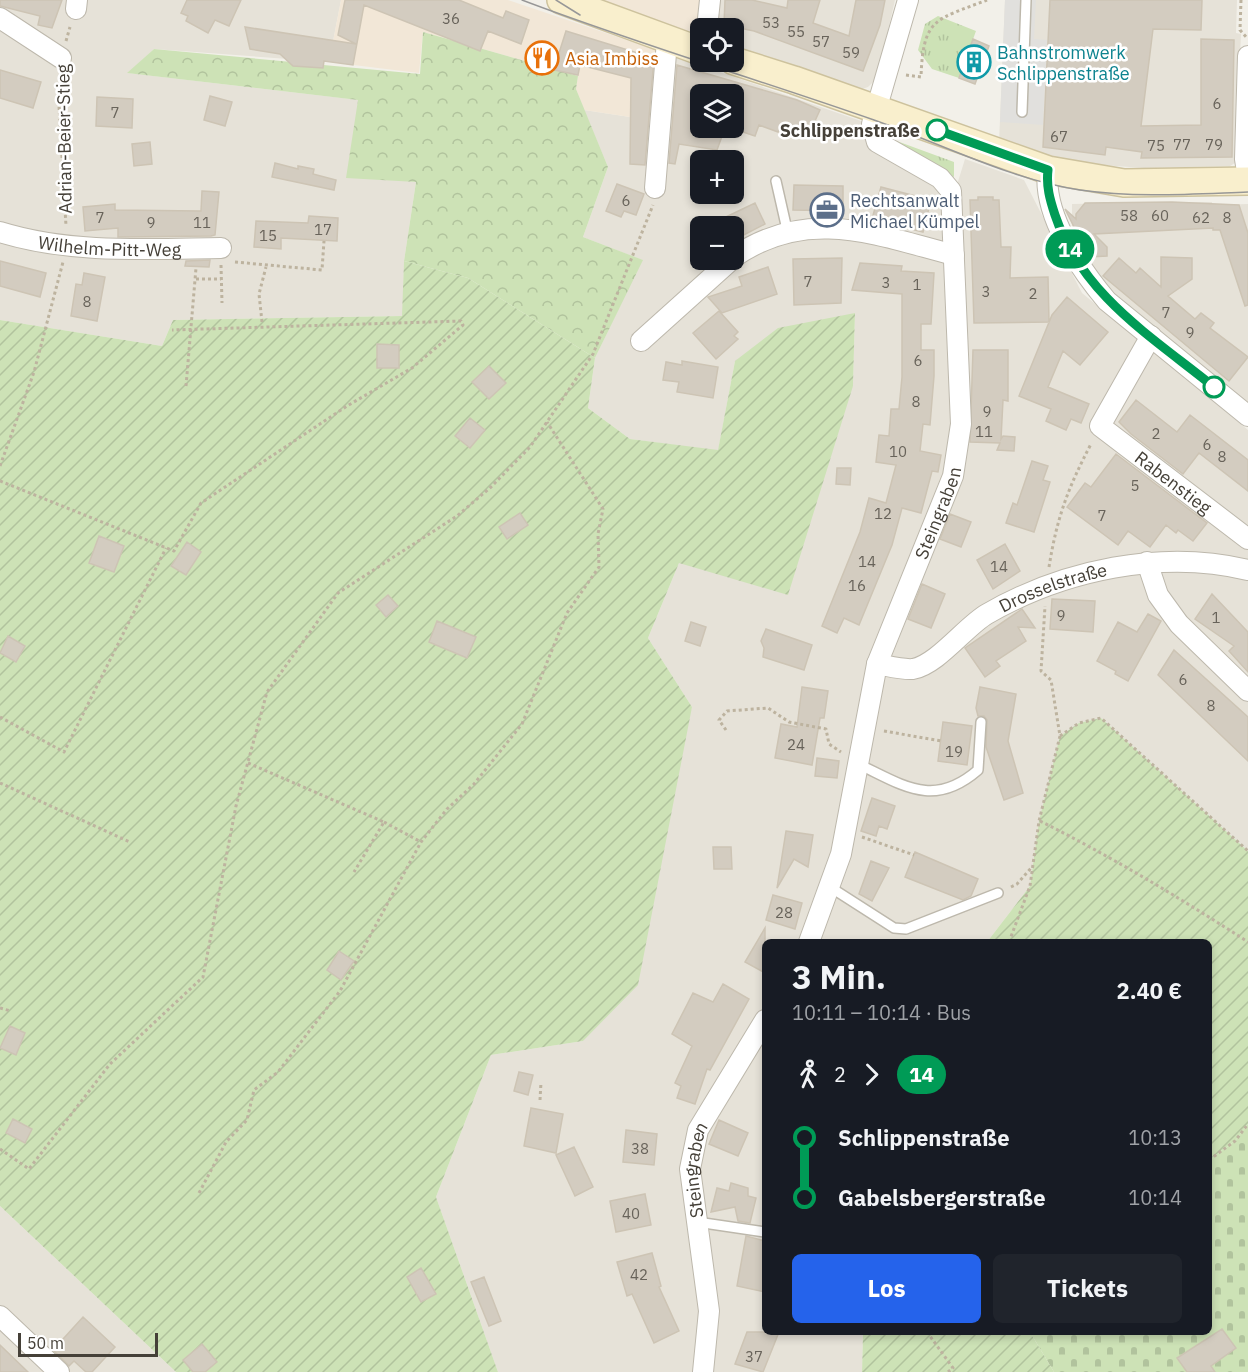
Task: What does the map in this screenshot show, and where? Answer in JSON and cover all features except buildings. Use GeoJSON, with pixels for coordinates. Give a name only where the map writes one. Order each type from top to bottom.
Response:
{"type":"FeatureCollection","features":[{"type":"Feature","properties":{"kind":"street"},"geometry":{"type":"LineString","coordinates":[[561,0],[667,41],[690,43]]}},
{"type":"Feature","properties":{"kind":"street"},"geometry":{"type":"LineString","coordinates":[[707,18],[710,0]]}},
{"type":"Feature","properties":{"kind":"street"},"geometry":{"type":"LineString","coordinates":[[876,109],[911,1]]}},
{"type":"Feature","properties":{"kind":"street"},"geometry":{"type":"LineString","coordinates":[[0,18],[61,58]]}},
{"type":"Feature","properties":{"kind":"street"},"geometry":{"type":"LineString","coordinates":[[655,188],[667,41]]}},
{"type":"Feature","properties":{"kind":"street"},"geometry":{"type":"LineString","coordinates":[[744,65],[1048,170],[1124,183],[1248,180],[1245,159],[1248,56]]}},
{"type":"Feature","properties":{"kind":"street","name":"Steingraben"},"geometry":{"type":"LineString","coordinates":[[810,939],[830,887],[845,832],[877,664],[953,476],[961,424],[951,191],[940,178],[877,142],[872,124],[876,109]]}},
{"type":"Feature","properties":{"kind":"street"},"geometry":{"type":"LineString","coordinates":[[1048,170],[1046,183],[1051,203],[1078,262],[1107,301],[1248,416]]}},
{"type":"Feature","properties":{"kind":"street"},"geometry":{"type":"LineString","coordinates":[[744,253],[788,234],[823,226],[849,228],[954,255]]}},
{"type":"Feature","properties":{"kind":"street","name":"Wilhelm-Pitt-Weg"},"geometry":{"type":"LineString","coordinates":[[0,232],[67,245],[119,250],[221,254]]}},
{"type":"Feature","properties":{"kind":"street"},"geometry":{"type":"LineString","coordinates":[[641,341],[719,270]]}},
{"type":"Feature","properties":{"kind":"street"},"geometry":{"type":"LineString","coordinates":[[1100,426],[1151,336]]}},
{"type":"Feature","properties":{"kind":"street","name":"Rabenstieg"},"geometry":{"type":"LineString","coordinates":[[1100,426],[1248,539]]}},
{"type":"Feature","properties":{"kind":"street"},"geometry":{"type":"LineString","coordinates":[[1147,562],[1158,595],[1179,624],[1248,691]]}},
{"type":"Feature","properties":{"kind":"street","name":"Drosselstraße"},"geometry":{"type":"LineString","coordinates":[[877,664],[914,669],[940,654],[986,615],[1046,586],[1147,562],[1224,564],[1248,570]]}},
{"type":"Feature","properties":{"kind":"street","name":"Steingraben"},"geometry":{"type":"LineString","coordinates":[[703,1372],[709,1311],[690,1169],[698,1130],[762,1025]]}},
{"type":"Feature","properties":{"kind":"street"},"geometry":{"type":"LineString","coordinates":[[0,1316],[59,1372]]}},
{"type":"Feature","properties":{"kind":"lane"},"geometry":{"type":"LineString","coordinates":[[1022,112],[1026,0]]}},
{"type":"Feature","properties":{"kind":"lane"},"geometry":{"type":"LineString","coordinates":[[776,181],[788,234]]}},
{"type":"Feature","properties":{"kind":"lane"},"geometry":{"type":"LineString","coordinates":[[857,764],[915,791],[946,790],[965,781],[978,770],[981,723]]}},
{"type":"Feature","properties":{"kind":"lane"},"geometry":{"type":"LineString","coordinates":[[830,887],[894,928],[906,929],[998,893]]}},
{"type":"Feature","properties":{"kind":"lane"},"geometry":{"type":"LineString","coordinates":[[697,1222],[762,1232]]}},
{"type":"Feature","properties":{"kind":"path"},"geometry":{"type":"LineString","coordinates":[[901,74],[921,77],[923,42],[936,21],[987,0]]}},
{"type":"Feature","properties":{"kind":"path"},"geometry":{"type":"LineString","coordinates":[[1248,4],[1241,2],[1240,30],[1248,40]]}},
{"type":"Feature","properties":{"kind":"path","name":"Adrian-Beier-Stieg"},"geometry":{"type":"LineString","coordinates":[[0,466],[34,372],[67,245],[59,106],[61,58],[76,5]]}},
{"type":"Feature","properties":{"kind":"path"},"geometry":{"type":"LineString","coordinates":[[0,1149],[29,1169],[110,1064],[202,977],[236,806],[267,692],[338,593],[457,516],[491,487],[530,447],[593,354],[654,202],[655,188]]}},
{"type":"Feature","properties":{"kind":"path"},"geometry":{"type":"LineString","coordinates":[[222,303],[221,254],[266,267],[322,270],[324,241]]}},
{"type":"Feature","properties":{"kind":"path"},"geometry":{"type":"LineString","coordinates":[[262,322],[259,294],[266,267]]}},
{"type":"Feature","properties":{"kind":"path"},"geometry":{"type":"LineString","coordinates":[[186,386],[196,268]]}},
{"type":"Feature","properties":{"kind":"path"},"geometry":{"type":"LineString","coordinates":[[196,279],[222,279]]}},
{"type":"Feature","properties":{"kind":"path"},"geometry":{"type":"LineString","coordinates":[[0,481],[174,551],[201,503],[347,406],[412,368],[463,325],[461,321],[172,330]]}},
{"type":"Feature","properties":{"kind":"path"},"geometry":{"type":"LineString","coordinates":[[199,1193],[226,1142],[246,1120],[254,1090],[278,1072],[340,991],[421,842],[447,809],[474,784],[522,724],[567,613],[599,567],[598,534],[603,509],[547,422]]}},
{"type":"Feature","properties":{"kind":"path"},"geometry":{"type":"LineString","coordinates":[[1010,939],[1030,886],[1040,821],[1060,736],[1051,680],[1041,671],[1046,586],[1055,525],[1071,482],[1100,426]]}},
{"type":"Feature","properties":{"kind":"path"},"geometry":{"type":"LineString","coordinates":[[0,717],[64,752],[166,548]]}},
{"type":"Feature","properties":{"kind":"path"},"geometry":{"type":"LineString","coordinates":[[726,730],[719,720],[727,711],[768,708],[789,722],[826,729],[829,744],[857,764]]}},
{"type":"Feature","properties":{"kind":"path"},"geometry":{"type":"LineString","coordinates":[[1060,736],[1078,723],[1101,718],[1248,851]]}},
{"type":"Feature","properties":{"kind":"path"},"geometry":{"type":"LineString","coordinates":[[864,728],[941,741]]}},
{"type":"Feature","properties":{"kind":"path"},"geometry":{"type":"LineString","coordinates":[[248,763],[384,822],[421,842]]}},
{"type":"Feature","properties":{"kind":"path"},"geometry":{"type":"LineString","coordinates":[[0,783],[130,842]]}},
{"type":"Feature","properties":{"kind":"path"},"geometry":{"type":"LineString","coordinates":[[1040,821],[1103,853],[1186,901],[1248,942]]}},
{"type":"Feature","properties":{"kind":"path"},"geometry":{"type":"LineString","coordinates":[[354,872],[384,822]]}},
{"type":"Feature","properties":{"kind":"path"},"geometry":{"type":"LineString","coordinates":[[845,832],[914,855]]}},
{"type":"Feature","properties":{"kind":"path"},"geometry":{"type":"LineString","coordinates":[[998,893],[1017,884],[1033,865]]}},
{"type":"Feature","properties":{"kind":"path"},"geometry":{"type":"LineString","coordinates":[[0,1008],[11,1011]]}},
{"type":"Feature","properties":{"kind":"path"},"geometry":{"type":"LineString","coordinates":[[540,1100],[541,1082]]}},
{"type":"Feature","properties":{"kind":"path"},"geometry":{"type":"LineString","coordinates":[[1212,1158],[1235,1141],[1248,1124]]}},
{"type":"Feature","properties":{"kind":"path"},"geometry":{"type":"LineString","coordinates":[[929,1335],[953,1368],[948,1372]]}},
{"type":"Feature","properties":{"kind":"shaded area"},"geometry":{"type":"Polygon","coordinates":[[[0,0],[341,0],[329,62],[154,49],[128,73],[359,100],[416,182],[404,261],[403,316],[173,320],[162,346],[0,320],[0,0]]]}},
{"type":"Feature","properties":{"kind":"shaded area"},"geometry":{"type":"Polygon","coordinates":[[[341,0],[508,0],[662,52],[655,126],[630,125],[630,117],[584,110],[576,89],[578,76],[423,32],[419,73],[329,62],[341,0]]]}},
{"type":"Feature","properties":{"kind":"shaded area"},"geometry":{"type":"Polygon","coordinates":[[[595,0],[706,0],[701,18],[690,18],[689,31],[595,0]]]}},
{"type":"Feature","properties":{"kind":"shaded area"},"geometry":{"type":"Polygon","coordinates":[[[713,0],[895,0],[877,78],[868,87],[859,90],[744,51],[744,18],[714,18],[713,0]]]}},
{"type":"Feature","properties":{"kind":"shaded area"},"geometry":{"type":"Polygon","coordinates":[[[1005,0],[1237,0],[1236,33],[1241,34],[1235,163],[1230,166],[1144,168],[1087,164],[1043,158],[999,143],[1005,0]]]}},
{"type":"Feature","properties":{"kind":"shaded area"},"geometry":{"type":"Polygon","coordinates":[[[1005,0],[1036,0],[1034,39],[1047,40],[1043,125],[1000,122],[1005,0]]]}},
{"type":"Feature","properties":{"kind":"shaded area"},"geometry":{"type":"Polygon","coordinates":[[[662,52],[690,62],[690,72],[720,72],[890,131],[880,137],[956,188],[965,159],[1024,180],[1082,293],[1248,430],[1248,851],[1101,718],[1079,723],[1039,821],[1030,886],[989,939],[762,939],[762,1335],[863,1335],[862,1372],[498,1372],[436,1197],[491,1055],[583,1041],[692,707],[648,638],[679,563],[853,386],[855,313],[735,361],[718,451],[630,439],[588,408],[595,358],[642,260],[583,237],[608,167],[584,110],[630,117],[630,125],[654,125],[662,52]]]}},
{"type":"Feature","properties":{"kind":"shaded area"},"geometry":{"type":"Polygon","coordinates":[[[1212,202],[1212,205],[1248,204],[1248,404],[1106,287],[1077,245],[1072,230],[1072,204],[1212,202]]]}},
{"type":"Feature","properties":{"kind":"shaded area"},"geometry":{"type":"Polygon","coordinates":[[[0,1206],[176,1372],[0,1372],[0,1206]]]}},
{"type":"Feature","properties":{"kind":"green space"},"geometry":{"type":"Polygon","coordinates":[[[938,16],[976,31],[959,78],[932,69],[918,50],[925,24],[938,16]]]}},
{"type":"Feature","properties":{"kind":"green space"},"geometry":{"type":"Polygon","coordinates":[[[423,32],[578,76],[576,89],[608,167],[583,237],[643,260],[595,358],[468,278],[404,261],[416,182],[346,178],[358,100],[127,73],[154,49],[420,74],[423,32]]]}},
{"type":"Feature","properties":{"kind":"green space"},"geometry":{"type":"Polygon","coordinates":[[[883,136],[954,162],[954,177],[883,136]]]}},
{"type":"Feature","properties":{"kind":"green space"},"geometry":{"type":"Polygon","coordinates":[[[404,261],[468,278],[595,358],[588,408],[630,439],[718,450],[735,361],[778,328],[855,313],[853,386],[788,595],[679,563],[648,638],[692,707],[638,985],[583,1041],[491,1055],[436,1197],[498,1372],[176,1372],[0,1206],[0,320],[162,346],[173,320],[402,316],[404,261]]]}},
{"type":"Feature","properties":{"kind":"green space"},"geometry":{"type":"Polygon","coordinates":[[[1101,718],[1248,851],[1248,1124],[1235,1141],[1212,1158],[1212,939],[989,939],[1030,886],[1039,821],[1060,736],[1079,723],[1101,718]]]}},
{"type":"Feature","properties":{"kind":"green space"},"geometry":{"type":"Polygon","coordinates":[[[1248,1124],[1248,1372],[1054,1372],[1032,1335],[1212,1335],[1212,1158],[1235,1141],[1248,1124]]]}},
{"type":"Feature","properties":{"kind":"green space"},"geometry":{"type":"Polygon","coordinates":[[[863,1335],[1032,1335],[1054,1372],[862,1372],[863,1335]]]}},
{"type":"Feature","properties":{"kind":"tram line"},"geometry":{"type":"LineString","coordinates":[[522,0],[609,32],[874,120],[1027,178],[1080,190],[1122,194],[1248,192]]}},
{"type":"Feature","properties":{"kind":"tram line"},"geometry":{"type":"LineString","coordinates":[[556,0],[580,15]]}},
{"type":"Feature","properties":{"kind":"bus line","name":"14"},"geometry":{"type":"LineString","coordinates":[[937,130],[1048,170],[1046,183],[1058,222],[1066,241],[1092,282],[1107,301],[1214,387]]}},
{"type":"Feature","properties":{"kind":"place","name":"Asia Imbiss"},"geometry":{"type":"Point","coordinates":[542,58]}},
{"type":"Feature","properties":{"kind":"place","name":"Bahnstromwerk Schlippenstraße"},"geometry":{"type":"Point","coordinates":[974,62]}},
{"type":"Feature","properties":{"kind":"place","name":"Schlippenstraße"},"geometry":{"type":"Point","coordinates":[937,130]}},
{"type":"Feature","properties":{"kind":"place","name":"Rechtsanwalt Michael Kümpel"},"geometry":{"type":"Point","coordinates":[827,210]}}]}
